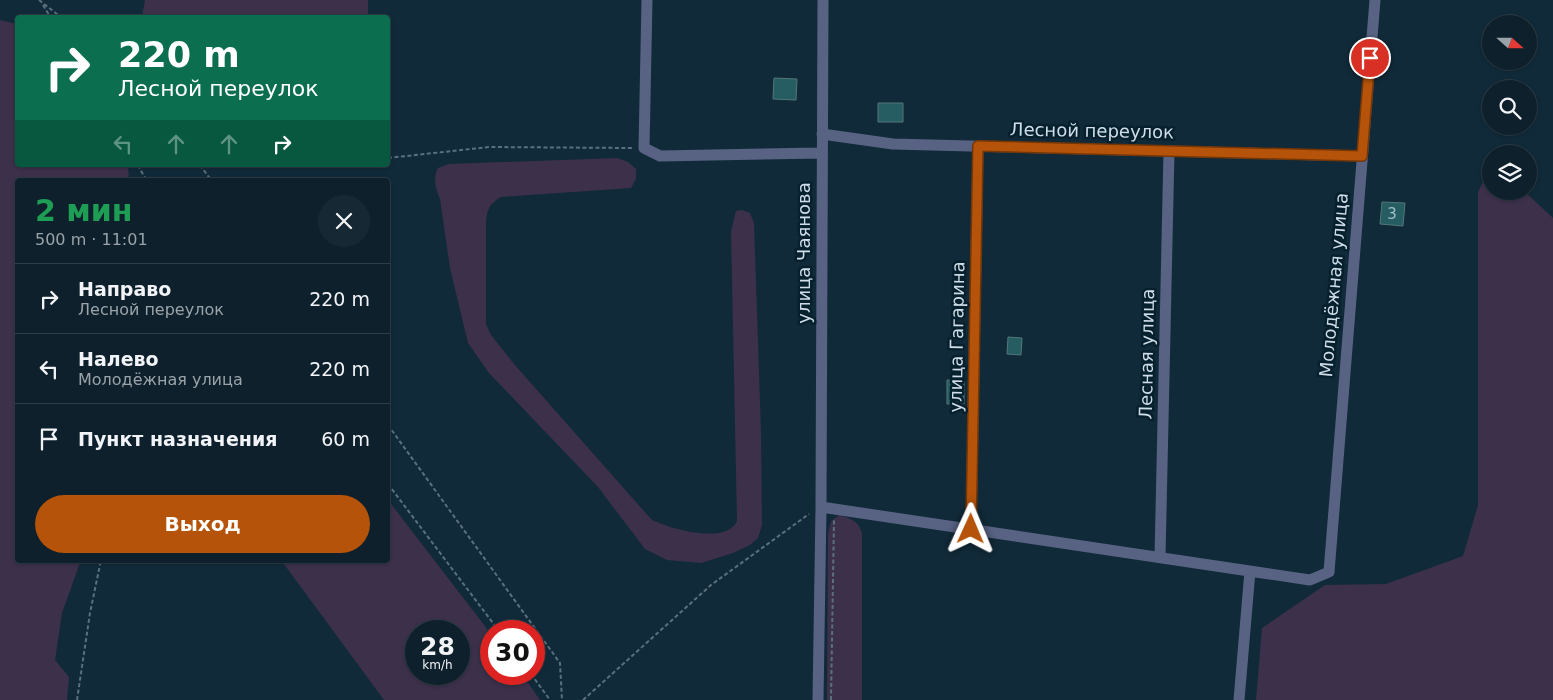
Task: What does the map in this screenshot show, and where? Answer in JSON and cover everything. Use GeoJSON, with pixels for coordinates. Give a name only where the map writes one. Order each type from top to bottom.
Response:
{"type":"FeatureCollection","features":[{"type":"Feature","properties":{"kind":"street"},"geometry":{"type":"LineString","coordinates":[[647,0],[644,148],[660,156],[821,154]]}},
{"type":"Feature","properties":{"kind":"street","name":"улица Чаянова"},"geometry":{"type":"LineString","coordinates":[[818,700],[821,507],[822,0]]}},
{"type":"Feature","properties":{"kind":"street","name":"Молодёжная улица"},"geometry":{"type":"LineString","coordinates":[[1250,571],[1310,580],[1329,572],[1375,0]]}},
{"type":"Feature","properties":{"kind":"street","name":"Лесной переулок"},"geometry":{"type":"LineString","coordinates":[[822,134],[893,144],[1362,156]]}},
{"type":"Feature","properties":{"kind":"street","name":"улица Гагарина"},"geometry":{"type":"LineString","coordinates":[[971,529],[978,146]]}},
{"type":"Feature","properties":{"kind":"street","name":"Лесная улица"},"geometry":{"type":"LineString","coordinates":[[1160,557],[1169,151]]}},
{"type":"Feature","properties":{"kind":"street"},"geometry":{"type":"LineString","coordinates":[[821,507],[1250,571],[1240,700]]}},
{"type":"Feature","properties":{"kind":"path"},"geometry":{"type":"LineString","coordinates":[[39,0],[49,15]]}},
{"type":"Feature","properties":{"kind":"path"},"geometry":{"type":"LineString","coordinates":[[42,4],[58,15]]}},
{"type":"Feature","properties":{"kind":"path"},"geometry":{"type":"LineString","coordinates":[[390,158],[489,147],[644,148]]}},
{"type":"Feature","properties":{"kind":"path"},"geometry":{"type":"LineString","coordinates":[[201,167],[210,178]]}},
{"type":"Feature","properties":{"kind":"path"},"geometry":{"type":"LineString","coordinates":[[390,427],[560,663],[562,700]]}},
{"type":"Feature","properties":{"kind":"path"},"geometry":{"type":"LineString","coordinates":[[390,487],[491,620]]}},
{"type":"Feature","properties":{"kind":"path"},"geometry":{"type":"LineString","coordinates":[[583,700],[711,585],[795,522],[821,507]]}},
{"type":"Feature","properties":{"kind":"path"},"geometry":{"type":"LineString","coordinates":[[831,700],[835,508]]}},
{"type":"Feature","properties":{"kind":"path"},"geometry":{"type":"LineString","coordinates":[[78,700],[90,613],[100,563]]}},
{"type":"Feature","properties":{"kind":"path"},"geometry":{"type":"LineString","coordinates":[[538,685],[550,700]]}},
{"type":"Feature","properties":{"kind":"shaded area"},"geometry":{"type":"Polygon","coordinates":[[[145,0],[368,0],[368,15],[142,15],[145,0]]]}},
{"type":"Feature","properties":{"kind":"shaded area"},"geometry":{"type":"Polygon","coordinates":[[[0,20],[15,24],[15,167],[128,167],[129,178],[15,178],[15,563],[80,563],[62,613],[55,660],[69,677],[67,700],[0,700],[0,20]]]}},
{"type":"Feature","properties":{"kind":"shaded area"},"geometry":{"type":"Polygon","coordinates":[[[617,158],[628,162],[636,169],[636,179],[631,188],[501,197],[491,205],[486,223],[486,324],[491,335],[514,364],[651,519],[670,527],[697,533],[710,534],[722,532],[731,528],[737,521],[731,231],[736,211],[742,210],[750,213],[754,223],[762,525],[758,538],[750,545],[733,553],[701,563],[667,560],[645,549],[598,487],[489,373],[468,343],[450,268],[440,199],[435,183],[438,168],[449,164],[617,158]]]}},
{"type":"Feature","properties":{"kind":"shaded area"},"geometry":{"type":"Polygon","coordinates":[[[1482,184],[1482,200],[1534,200],[1553,218],[1553,700],[1256,700],[1262,628],[1325,585],[1386,584],[1463,556],[1478,505],[1478,192],[1482,184]]]}},
{"type":"Feature","properties":{"kind":"shaded area"},"geometry":{"type":"Polygon","coordinates":[[[390,503],[480,620],[480,685],[530,685],[540,700],[384,700],[283,563],[390,563],[390,503]]]}},
{"type":"Feature","properties":{"kind":"shaded area"},"geometry":{"type":"Polygon","coordinates":[[[839,515],[856,523],[862,533],[862,700],[827,700],[828,533],[831,521],[839,515]]]}},
{"type":"Feature","properties":{"kind":"building"},"geometry":{"type":"Polygon","coordinates":[[[774,78],[797,79],[796,100],[773,99],[774,78]]]}},
{"type":"Feature","properties":{"kind":"building"},"geometry":{"type":"Polygon","coordinates":[[[878,103],[903,103],[903,122],[878,122],[878,103]]]}},
{"type":"Feature","properties":{"kind":"building"},"geometry":{"type":"Polygon","coordinates":[[[1382,202],[1405,203],[1403,226],[1380,224],[1382,202]]]}},
{"type":"Feature","properties":{"kind":"building"},"geometry":{"type":"Polygon","coordinates":[[[1008,337],[1022,338],[1021,355],[1007,354],[1008,337]]]}},
{"type":"Feature","properties":{"kind":"building"},"geometry":{"type":"Polygon","coordinates":[[[947,380],[964,381],[964,404],[947,404],[947,380]]]}},
{"type":"Feature","properties":{"kind":"route"},"geometry":{"type":"LineString","coordinates":[[971,529],[978,146],[1362,156],[1370,58]]}}]}
